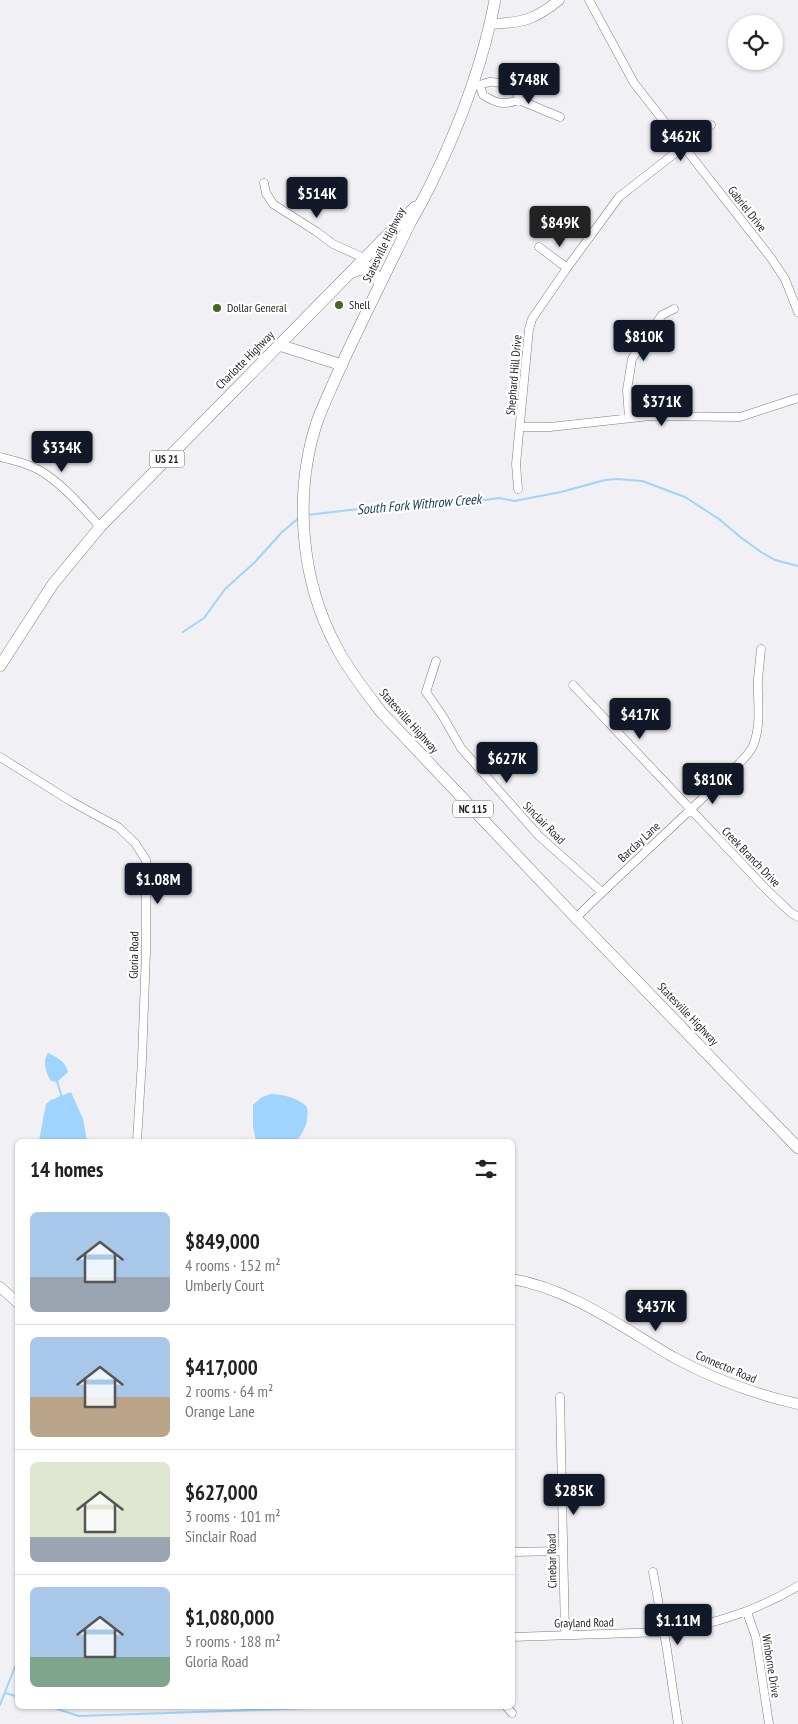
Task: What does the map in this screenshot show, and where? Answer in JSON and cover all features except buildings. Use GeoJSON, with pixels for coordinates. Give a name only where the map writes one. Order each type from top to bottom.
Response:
{"type":"FeatureCollection","features":[{"type":"Feature","properties":{"kind":"main road","name":"Charlotte Highway"},"geometry":{"type":"LineString","coordinates":[[0,666],[48,592],[100,527],[420,203],[434,178],[476,85],[495,0]]}},
{"type":"Feature","properties":{"kind":"main road","name":"Statesville Highway"},"geometry":{"type":"LineString","coordinates":[[420,203],[355,334],[318,420],[308,458],[304,497],[304,536],[310,575],[321,612],[336,648],[346,665],[356,681],[381,712],[798,1148]]}},
{"type":"Feature","properties":{"kind":"main road"},"geometry":{"type":"LineString","coordinates":[[366,256],[383,252],[392,260]]}},
{"type":"Feature","properties":{"kind":"main road"},"geometry":{"type":"LineString","coordinates":[[352,271],[372,263],[392,260]]}},
{"type":"Feature","properties":{"kind":"main road"},"geometry":{"type":"LineString","coordinates":[[352,271],[368,267],[380,284]]}},
{"type":"Feature","properties":{"kind":"main road"},"geometry":{"type":"LineString","coordinates":[[279,345],[342,365]]}},
{"type":"Feature","properties":{"kind":"street"},"geometry":{"type":"LineString","coordinates":[[490,24],[521,22],[544,12],[559,0]]}},
{"type":"Feature","properties":{"kind":"street","name":"Gabriel Drive"},"geometry":{"type":"LineString","coordinates":[[589,0],[634,83],[771,258],[785,279],[798,312]]}},
{"type":"Feature","properties":{"kind":"street"},"geometry":{"type":"LineString","coordinates":[[519,100],[515,88],[491,82],[476,85],[483,96],[490,100],[506,104],[519,100],[560,117]]}},
{"type":"Feature","properties":{"kind":"street","name":"Shephard Hill Drive"},"geometry":{"type":"LineString","coordinates":[[518,489],[516,464],[529,329],[532,320],[567,268],[620,197],[682,146],[711,125]]}},
{"type":"Feature","properties":{"kind":"street"},"geometry":{"type":"LineString","coordinates":[[264,183],[266,194],[273,204],[333,244],[366,256]]}},
{"type":"Feature","properties":{"kind":"street"},"geometry":{"type":"LineString","coordinates":[[539,247],[567,268]]}},
{"type":"Feature","properties":{"kind":"street"},"geometry":{"type":"LineString","coordinates":[[629,418],[627,390],[632,359],[662,315],[674,309]]}},
{"type":"Feature","properties":{"kind":"street"},"geometry":{"type":"LineString","coordinates":[[520,427],[550,427],[650,416],[740,417],[798,398]]}},
{"type":"Feature","properties":{"kind":"street"},"geometry":{"type":"LineString","coordinates":[[0,457],[24,463],[46,474],[79,504],[100,527]]}},
{"type":"Feature","properties":{"kind":"street","name":"Barclay Lane"},"geometry":{"type":"LineString","coordinates":[[576,918],[691,810],[752,748],[758,732],[760,648]]}},
{"type":"Feature","properties":{"kind":"street","name":"Sinclair Road"},"geometry":{"type":"LineString","coordinates":[[436,662],[426,692],[461,748],[540,836],[602,892]]}},
{"type":"Feature","properties":{"kind":"street","name":"Creek Branch Drive"},"geometry":{"type":"LineString","coordinates":[[573,685],[767,890],[798,917]]}},
{"type":"Feature","properties":{"kind":"street","name":"Gloria Road"},"geometry":{"type":"LineString","coordinates":[[0,757],[118,828],[136,843],[146,860],[146,951],[137,1139]]}},
{"type":"Feature","properties":{"kind":"street","name":"Connector Road"},"geometry":{"type":"LineString","coordinates":[[515,1280],[532,1283],[567,1297],[675,1358],[723,1381],[746,1390],[798,1404]]}},
{"type":"Feature","properties":{"kind":"street"},"geometry":{"type":"LineString","coordinates":[[0,1287],[15,1300]]}},
{"type":"Feature","properties":{"kind":"street","name":"Cinebar Road"},"geometry":{"type":"LineString","coordinates":[[560,1397],[565,1635]]}},
{"type":"Feature","properties":{"kind":"street"},"geometry":{"type":"LineString","coordinates":[[515,1552],[563,1551]]}},
{"type":"Feature","properties":{"kind":"street"},"geometry":{"type":"LineString","coordinates":[[653,1572],[678,1724]]}},
{"type":"Feature","properties":{"kind":"street","name":"Grayland Road"},"geometry":{"type":"LineString","coordinates":[[515,1637],[664,1632],[709,1624],[747,1612],[798,1586]]}},
{"type":"Feature","properties":{"kind":"street","name":"Winborne Drive"},"geometry":{"type":"LineString","coordinates":[[747,1612],[756,1638],[769,1724]]}},
{"type":"Feature","properties":{"kind":"street"},"geometry":{"type":"LineString","coordinates":[[509,1709],[512,1713]]}},
{"type":"Feature","properties":{"kind":"water"},"geometry":{"type":"Polygon","coordinates":[[[48,1053],[58,1058],[67,1068],[68,1072],[57,1082],[51,1081],[46,1071],[45,1060],[48,1053]]]}},
{"type":"Feature","properties":{"kind":"water"},"geometry":{"type":"Polygon","coordinates":[[[71,1092],[83,1119],[87,1139],[39,1139],[46,1104],[71,1092]]]}},
{"type":"Feature","properties":{"kind":"water"},"geometry":{"type":"Polygon","coordinates":[[[271,1094],[290,1097],[300,1101],[307,1107],[306,1126],[298,1139],[256,1139],[253,1126],[253,1105],[262,1097],[271,1094]]]}},
{"type":"Feature","properties":{"kind":"waterway","name":"South Fork Withrow Creek"},"geometry":{"type":"LineString","coordinates":[[307,515],[435,500],[477,501],[499,498],[514,501],[561,492],[605,480],[642,481],[685,497],[719,519],[761,552],[775,560],[798,566]]}},
{"type":"Feature","properties":{"kind":"waterway","name":"South Fork Withrow Creek"},"geometry":{"type":"LineString","coordinates":[[183,632],[204,618],[225,589],[255,562],[282,532],[300,517]]}},
{"type":"Feature","properties":{"kind":"waterway"},"geometry":{"type":"LineString","coordinates":[[57,1081],[62,1098]]}},
{"type":"Feature","properties":{"kind":"waterway"},"geometry":{"type":"LineString","coordinates":[[0,1705],[15,1667]]}},
{"type":"Feature","properties":{"kind":"waterway"},"geometry":{"type":"LineString","coordinates":[[6,1693],[15,1696]]}},
{"type":"Feature","properties":{"kind":"waterway"},"geometry":{"type":"LineString","coordinates":[[57,1709],[79,1716],[283,1709]]}},
{"type":"Feature","properties":{"kind":"place","name":"Shell"},"geometry":{"type":"Point","coordinates":[339,305]}},
{"type":"Feature","properties":{"kind":"place","name":"Dollar General"},"geometry":{"type":"Point","coordinates":[217,308]}}]}
